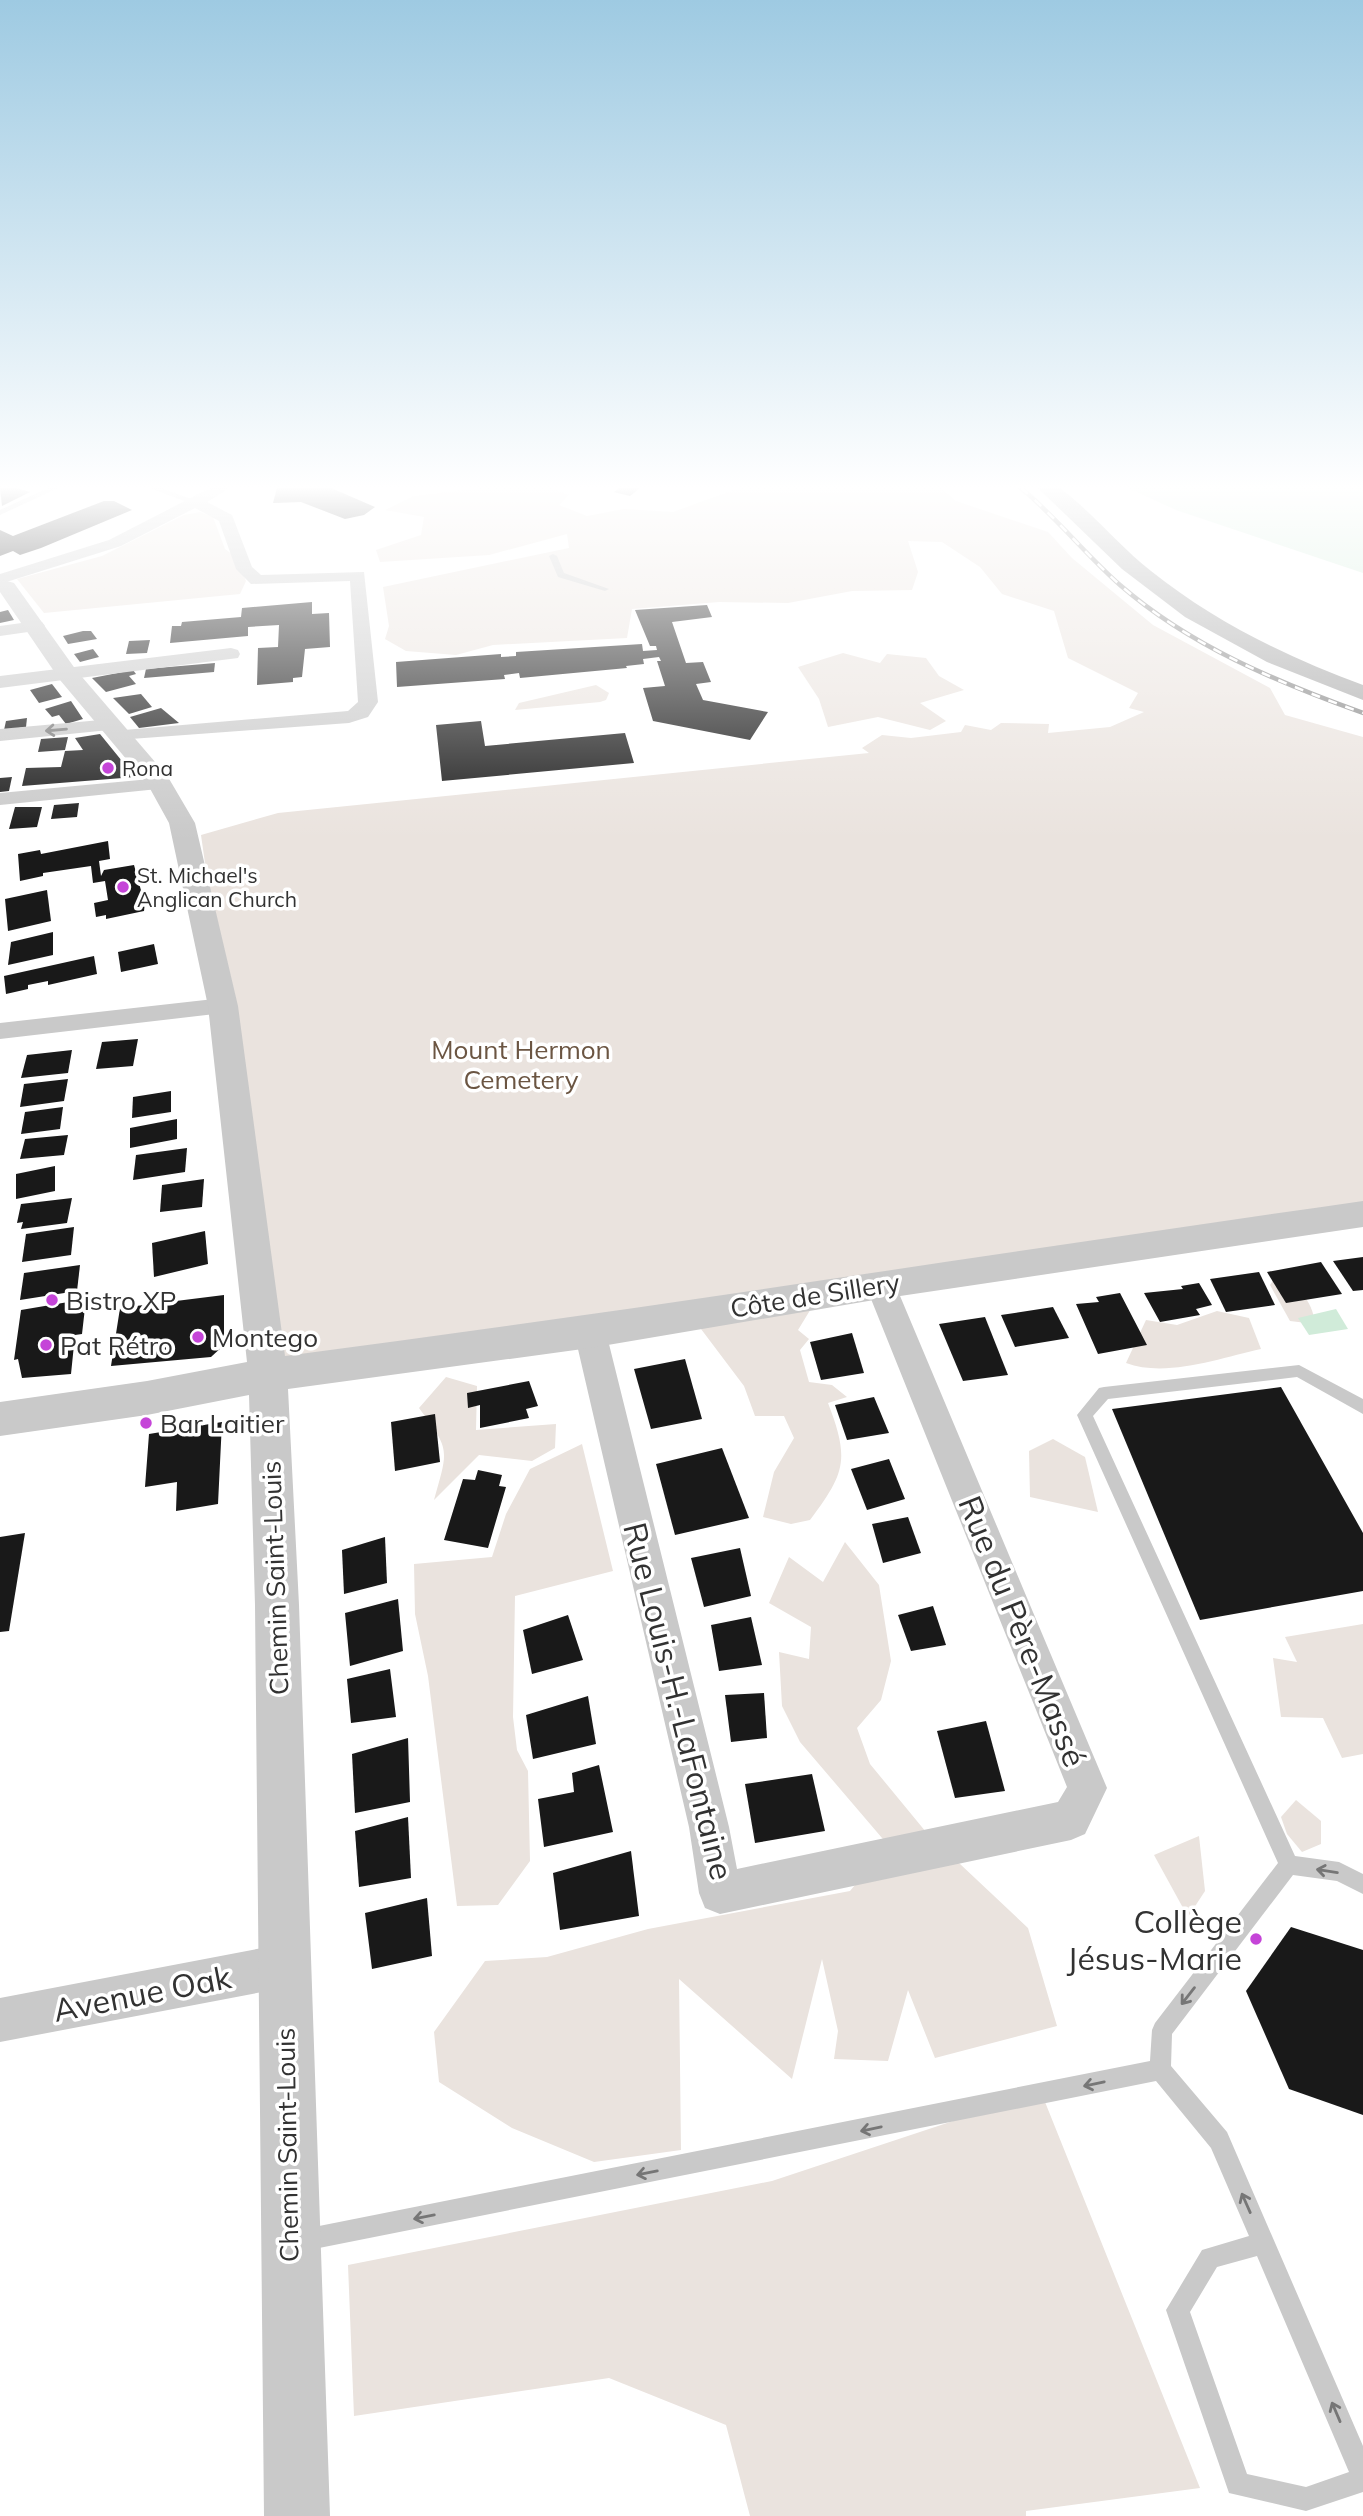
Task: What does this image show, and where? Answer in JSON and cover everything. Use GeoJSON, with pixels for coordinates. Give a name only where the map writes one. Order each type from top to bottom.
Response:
{"type":"FeatureCollection","features":[{"type":"Feature","properties":{"kind":"main road"},"geometry":{"type":"LineString","coordinates":[[1184,605],[1255,647],[1363,693]]}},
{"type":"Feature","properties":{"kind":"main road"},"geometry":{"type":"LineString","coordinates":[[1209,605],[1298,654],[1363,681]]}},
{"type":"Feature","properties":{"kind":"street","name":"Chemin Saint-Louis"},"geometry":{"type":"LineString","coordinates":[[21,605],[68,676],[118,730],[172,799],[182,823],[223,1006],[268,1375],[277,1605],[297,2516]]}},
{"type":"Feature","properties":{"kind":"street"},"geometry":{"type":"LineString","coordinates":[[0,735],[361,714],[368,702],[360,605]]}},
{"type":"Feature","properties":{"kind":"street"},"geometry":{"type":"LineString","coordinates":[[0,631],[36,626]]}},
{"type":"Feature","properties":{"kind":"street"},"geometry":{"type":"LineString","coordinates":[[0,682],[68,676],[89,670],[231,654]]}},
{"type":"Feature","properties":{"kind":"street"},"geometry":{"type":"LineString","coordinates":[[0,799],[161,784]]}},
{"type":"Feature","properties":{"kind":"street"},"geometry":{"type":"LineString","coordinates":[[0,1031],[223,1006]]}},
{"type":"Feature","properties":{"kind":"street","name":"Côte de Sillery"},"geometry":{"type":"LineString","coordinates":[[0,1419],[147,1398],[268,1375],[590,1332],[880,1283],[1363,1214]]}},
{"type":"Feature","properties":{"kind":"street","name":"Rue du Père-Massé"},"geometry":{"type":"LineString","coordinates":[[880,1283],[1087,1788],[1070,1820],[904,1856]]}},
{"type":"Feature","properties":{"kind":"street","name":"Rue Louis-H.-LaFontaine"},"geometry":{"type":"LineString","coordinates":[[590,1332],[709,1828],[720,1893],[904,1856]]}},
{"type":"Feature","properties":{"kind":"street","name":"Avenue Oak"},"geometry":{"type":"LineString","coordinates":[[0,2020],[283,1966]]}},
{"type":"Feature","properties":{"kind":"lane"},"geometry":{"type":"LineString","coordinates":[[1289,1865],[1085,1415],[1104,1393],[1299,1371],[1363,1407]]}},
{"type":"Feature","properties":{"kind":"lane"},"geometry":{"type":"LineString","coordinates":[[1289,1865],[1339,1872],[1363,1884]]}},
{"type":"Feature","properties":{"kind":"lane"},"geometry":{"type":"LineString","coordinates":[[1289,1865],[1162,2030],[1160,2070],[1219,2140],[1363,2475]]}},
{"type":"Feature","properties":{"kind":"lane"},"geometry":{"type":"LineString","coordinates":[[289,2243],[1160,2070]]}},
{"type":"Feature","properties":{"kind":"lane"},"geometry":{"type":"LineString","coordinates":[[1264,2243],[1210,2258],[1178,2310],[1238,2484],[1306,2499],[1363,2480]]}},
{"type":"Feature","properties":{"kind":"green space"},"geometry":{"type":"Polygon","coordinates":[[[38,605],[122,605],[44,613],[38,605]]]}},
{"type":"Feature","properties":{"kind":"green space","name":"Mount Hermon Cemetery"},"geometry":{"type":"Polygon","coordinates":[[[386,605],[677,605],[632,609],[627,638],[493,645],[456,655],[406,651],[385,639],[389,626],[386,605]]]}},
{"type":"Feature","properties":{"kind":"green space","name":"Mount Hermon Cemetery"},"geometry":{"type":"Polygon","coordinates":[[[1037,605],[1129,605],[1153,625],[1270,688],[1285,715],[1363,737],[1363,1213],[820,1294],[798,1330],[809,1339],[800,1350],[809,1382],[832,1385],[847,1397],[828,1403],[839,1439],[840,1465],[831,1490],[810,1520],[791,1524],[763,1517],[774,1472],[794,1438],[784,1416],[755,1416],[744,1386],[698,1325],[268,1375],[237,1004],[207,877],[201,835],[278,813],[869,753],[862,748],[882,735],[911,738],[961,732],[965,725],[991,730],[1001,723],[1049,724],[1048,733],[1110,727],[1144,712],[1129,708],[1138,693],[1068,658],[1054,611],[1037,605]]]}},
{"type":"Feature","properties":{"kind":"green space"},"geometry":{"type":"Polygon","coordinates":[[[843,653],[880,663],[887,654],[926,658],[939,676],[964,690],[920,703],[946,721],[930,730],[878,717],[828,727],[819,699],[798,667],[843,653]]]}},
{"type":"Feature","properties":{"kind":"green space"},"geometry":{"type":"Polygon","coordinates":[[[596,685],[609,693],[606,700],[515,710],[519,703],[596,685]]]}},
{"type":"Feature","properties":{"kind":"green space"},"geometry":{"type":"Polygon","coordinates":[[[1276,1276],[1303,1295],[1311,1307],[1315,1324],[1290,1321],[1270,1285],[1276,1276]]]}},
{"type":"Feature","properties":{"kind":"green space"},"geometry":{"type":"Polygon","coordinates":[[[1217,1311],[1249,1318],[1261,1349],[1175,1368],[1142,1367],[1126,1363],[1146,1320],[1177,1325],[1217,1311]]]}},
{"type":"Feature","properties":{"kind":"green space"},"geometry":{"type":"Polygon","coordinates":[[[446,1377],[477,1386],[476,1430],[556,1424],[555,1448],[532,1461],[479,1455],[434,1500],[444,1451],[437,1433],[419,1408],[446,1377]]]}},
{"type":"Feature","properties":{"kind":"green space"},"geometry":{"type":"Polygon","coordinates":[[[1053,1439],[1085,1457],[1098,1512],[1030,1497],[1029,1451],[1053,1439]]]}},
{"type":"Feature","properties":{"kind":"green space"},"geometry":{"type":"Polygon","coordinates":[[[582,1444],[613,1571],[515,1596],[513,1717],[517,1750],[528,1771],[530,1861],[498,1905],[457,1906],[428,1676],[415,1614],[414,1564],[492,1557],[506,1514],[530,1469],[582,1444]]]}},
{"type":"Feature","properties":{"kind":"green space"},"geometry":{"type":"Polygon","coordinates":[[[845,1542],[879,1585],[891,1661],[881,1700],[857,1728],[870,1764],[926,1832],[1028,1928],[1057,2026],[935,2058],[908,1990],[888,2061],[834,2059],[838,2031],[822,1959],[792,2079],[679,1979],[681,2150],[594,2162],[512,2128],[439,2082],[434,2032],[485,1961],[547,1957],[648,1929],[850,1891],[888,1845],[800,1742],[782,1706],[779,1652],[809,1659],[811,1627],[769,1603],[789,1557],[823,1582],[845,1542]]]}},
{"type":"Feature","properties":{"kind":"green space"},"geometry":{"type":"Polygon","coordinates":[[[1363,1624],[1363,1754],[1342,1758],[1323,1718],[1281,1717],[1273,1658],[1297,1662],[1285,1637],[1363,1624]]]}},
{"type":"Feature","properties":{"kind":"green space"},"geometry":{"type":"Polygon","coordinates":[[[1296,1800],[1321,1821],[1321,1844],[1302,1852],[1287,1834],[1281,1817],[1296,1800]]]}},
{"type":"Feature","properties":{"kind":"green space"},"geometry":{"type":"Polygon","coordinates":[[[1199,1836],[1205,1891],[1188,1917],[1154,1855],[1199,1836]]]}},
{"type":"Feature","properties":{"kind":"green space"},"geometry":{"type":"Polygon","coordinates":[[[1041,2092],[1200,2488],[1026,2511],[1026,2516],[750,2516],[726,2425],[609,2378],[354,2416],[348,2265],[772,2181],[1041,2092]]]}},
{"type":"Feature","properties":{"kind":"shaded area"},"geometry":{"type":"Polygon","coordinates":[[[1336,1309],[1348,1329],[1309,1335],[1298,1318],[1336,1309]]]}},
{"type":"Feature","properties":{"kind":"building"},"geometry":{"type":"Polygon","coordinates":[[[312,605],[312,614],[329,613],[330,647],[305,649],[302,677],[293,678],[293,682],[257,685],[258,648],[278,647],[279,625],[248,627],[248,636],[170,643],[172,626],[181,626],[182,622],[241,617],[242,608],[312,605]]]}},
{"type":"Feature","properties":{"kind":"building"},"geometry":{"type":"Polygon","coordinates":[[[707,605],[712,617],[672,622],[686,663],[703,662],[711,682],[696,684],[703,700],[768,712],[750,740],[653,721],[643,688],[665,686],[657,661],[661,661],[659,657],[643,659],[644,664],[626,666],[627,668],[520,678],[519,673],[504,675],[505,679],[397,687],[396,662],[501,654],[501,657],[516,656],[516,652],[642,644],[643,651],[657,650],[656,646],[650,646],[635,610],[707,605]]]}},
{"type":"Feature","properties":{"kind":"building"},"geometry":{"type":"Polygon","coordinates":[[[8,610],[14,620],[0,623],[0,612],[8,610]]]}},
{"type":"Feature","properties":{"kind":"building"},"geometry":{"type":"Polygon","coordinates":[[[91,631],[97,639],[68,644],[63,636],[91,631]]]}},
{"type":"Feature","properties":{"kind":"building"},"geometry":{"type":"Polygon","coordinates":[[[150,640],[147,653],[126,654],[129,641],[150,640]]]}},
{"type":"Feature","properties":{"kind":"building"},"geometry":{"type":"Polygon","coordinates":[[[93,649],[99,657],[80,662],[74,654],[93,649]]]}},
{"type":"Feature","properties":{"kind":"building"},"geometry":{"type":"Polygon","coordinates":[[[215,663],[214,672],[144,678],[146,669],[215,663]]]}},
{"type":"Feature","properties":{"kind":"building"},"geometry":{"type":"Polygon","coordinates":[[[133,670],[136,674],[129,676],[136,684],[106,692],[92,678],[133,670]]]}},
{"type":"Feature","properties":{"kind":"building"},"geometry":{"type":"Polygon","coordinates":[[[52,684],[62,697],[39,703],[30,690],[52,684]]]}},
{"type":"Feature","properties":{"kind":"building"},"geometry":{"type":"Polygon","coordinates":[[[141,694],[152,707],[129,714],[113,698],[141,694]]]}},
{"type":"Feature","properties":{"kind":"building"},"geometry":{"type":"Polygon","coordinates":[[[71,701],[83,719],[66,724],[59,715],[52,717],[45,709],[71,701]]]}},
{"type":"Feature","properties":{"kind":"building"},"geometry":{"type":"Polygon","coordinates":[[[161,708],[179,723],[139,728],[130,717],[161,708]]]}},
{"type":"Feature","properties":{"kind":"building"},"geometry":{"type":"Polygon","coordinates":[[[27,718],[26,727],[4,730],[6,721],[27,718]]]}},
{"type":"Feature","properties":{"kind":"building"},"geometry":{"type":"Polygon","coordinates":[[[481,721],[485,746],[625,733],[634,763],[442,781],[436,725],[481,721]]]}},
{"type":"Feature","properties":{"kind":"building"},"geometry":{"type":"Polygon","coordinates":[[[100,734],[135,777],[22,786],[26,768],[61,767],[65,751],[83,750],[75,738],[100,734]]]}},
{"type":"Feature","properties":{"kind":"building"},"geometry":{"type":"Polygon","coordinates":[[[68,737],[65,750],[38,752],[41,739],[68,737]]]}},
{"type":"Feature","properties":{"kind":"building"},"geometry":{"type":"Polygon","coordinates":[[[12,777],[9,791],[0,792],[0,778],[12,777]]]}},
{"type":"Feature","properties":{"kind":"building"},"geometry":{"type":"Polygon","coordinates":[[[79,803],[77,817],[51,819],[54,805],[79,803]]]}},
{"type":"Feature","properties":{"kind":"building"},"geometry":{"type":"Polygon","coordinates":[[[15,807],[42,807],[37,827],[9,829],[15,807]]]}},
{"type":"Feature","properties":{"kind":"building"},"geometry":{"type":"Polygon","coordinates":[[[108,841],[110,859],[99,861],[101,876],[104,870],[134,865],[142,894],[146,893],[144,911],[106,919],[106,915],[96,917],[94,903],[108,900],[105,881],[93,883],[91,866],[43,873],[43,876],[20,881],[18,854],[40,850],[41,854],[108,841]]]}},
{"type":"Feature","properties":{"kind":"building"},"geometry":{"type":"Polygon","coordinates":[[[47,890],[51,921],[8,931],[5,899],[47,890]]]}},
{"type":"Feature","properties":{"kind":"building"},"geometry":{"type":"Polygon","coordinates":[[[53,932],[53,955],[8,965],[11,942],[53,932]]]}},
{"type":"Feature","properties":{"kind":"building"},"geometry":{"type":"Polygon","coordinates":[[[154,944],[158,964],[121,972],[118,952],[154,944]]]}},
{"type":"Feature","properties":{"kind":"building"},"geometry":{"type":"Polygon","coordinates":[[[94,956],[97,974],[48,985],[48,981],[28,985],[28,989],[6,994],[4,976],[94,956]]]}},
{"type":"Feature","properties":{"kind":"building"},"geometry":{"type":"Polygon","coordinates":[[[138,1039],[133,1066],[96,1069],[102,1042],[138,1039]]]}},
{"type":"Feature","properties":{"kind":"building"},"geometry":{"type":"Polygon","coordinates":[[[72,1050],[68,1073],[21,1078],[27,1055],[72,1050]]]}},
{"type":"Feature","properties":{"kind":"building"},"geometry":{"type":"Polygon","coordinates":[[[68,1079],[64,1101],[20,1107],[24,1084],[68,1079]]]}},
{"type":"Feature","properties":{"kind":"building"},"geometry":{"type":"Polygon","coordinates":[[[171,1091],[171,1112],[132,1118],[133,1097],[171,1091]]]}},
{"type":"Feature","properties":{"kind":"building"},"geometry":{"type":"Polygon","coordinates":[[[63,1107],[60,1129],[21,1134],[25,1112],[63,1107]]]}},
{"type":"Feature","properties":{"kind":"building"},"geometry":{"type":"Polygon","coordinates":[[[177,1119],[177,1139],[130,1148],[130,1128],[177,1119]]]}},
{"type":"Feature","properties":{"kind":"building"},"geometry":{"type":"Polygon","coordinates":[[[68,1135],[64,1155],[20,1159],[25,1139],[68,1135]]]}},
{"type":"Feature","properties":{"kind":"building"},"geometry":{"type":"Polygon","coordinates":[[[187,1148],[185,1172],[133,1180],[136,1155],[187,1148]]]}},
{"type":"Feature","properties":{"kind":"building"},"geometry":{"type":"Polygon","coordinates":[[[55,1166],[55,1191],[16,1199],[16,1174],[55,1166]]]}},
{"type":"Feature","properties":{"kind":"building"},"geometry":{"type":"Polygon","coordinates":[[[204,1179],[202,1207],[160,1212],[162,1185],[204,1179]]]}},
{"type":"Feature","properties":{"kind":"building"},"geometry":{"type":"Polygon","coordinates":[[[72,1198],[67,1223],[21,1229],[23,1222],[17,1223],[21,1204],[72,1198]]]}},
{"type":"Feature","properties":{"kind":"building"},"geometry":{"type":"Polygon","coordinates":[[[74,1227],[71,1255],[22,1262],[26,1234],[74,1227]]]}},
{"type":"Feature","properties":{"kind":"building"},"geometry":{"type":"Polygon","coordinates":[[[205,1231],[208,1264],[154,1277],[152,1243],[205,1231]]]}},
{"type":"Feature","properties":{"kind":"building"},"geometry":{"type":"Polygon","coordinates":[[[1363,1257],[1363,1290],[1353,1291],[1333,1261],[1363,1257]]]}},
{"type":"Feature","properties":{"kind":"building"},"geometry":{"type":"Polygon","coordinates":[[[1321,1262],[1342,1294],[1286,1303],[1267,1272],[1321,1262]]]}},
{"type":"Feature","properties":{"kind":"building"},"geometry":{"type":"Polygon","coordinates":[[[80,1265],[77,1291],[20,1300],[24,1273],[80,1265]]]}},
{"type":"Feature","properties":{"kind":"building"},"geometry":{"type":"Polygon","coordinates":[[[1259,1272],[1275,1305],[1226,1312],[1210,1279],[1259,1272]]]}},
{"type":"Feature","properties":{"kind":"building"},"geometry":{"type":"Polygon","coordinates":[[[1199,1283],[1212,1305],[1196,1309],[1200,1315],[1160,1322],[1144,1293],[1183,1289],[1181,1286],[1199,1283]]]}},
{"type":"Feature","properties":{"kind":"building"},"geometry":{"type":"Polygon","coordinates":[[[1120,1293],[1147,1345],[1098,1354],[1076,1304],[1099,1302],[1096,1297],[1120,1293]]]}},
{"type":"Feature","properties":{"kind":"building"},"geometry":{"type":"Polygon","coordinates":[[[224,1295],[224,1345],[211,1357],[111,1366],[120,1308],[224,1295]]]}},
{"type":"Feature","properties":{"kind":"building"},"geometry":{"type":"Polygon","coordinates":[[[86,1299],[82,1334],[75,1335],[71,1374],[22,1378],[18,1359],[14,1360],[21,1310],[86,1299]]]}},
{"type":"Feature","properties":{"kind":"building"},"geometry":{"type":"Polygon","coordinates":[[[1053,1307],[1069,1338],[1015,1347],[1001,1315],[1053,1307]]]}},
{"type":"Feature","properties":{"kind":"building"},"geometry":{"type":"Polygon","coordinates":[[[985,1317],[1008,1375],[963,1381],[939,1324],[985,1317]]]}},
{"type":"Feature","properties":{"kind":"building"},"geometry":{"type":"Polygon","coordinates":[[[852,1333],[864,1373],[821,1380],[810,1342],[852,1333]]]}},
{"type":"Feature","properties":{"kind":"building"},"geometry":{"type":"Polygon","coordinates":[[[685,1359],[702,1419],[651,1429],[634,1369],[685,1359]]]}},
{"type":"Feature","properties":{"kind":"building"},"geometry":{"type":"Polygon","coordinates":[[[529,1381],[538,1406],[526,1409],[529,1418],[480,1428],[480,1405],[468,1408],[467,1393],[529,1381]]]}},
{"type":"Feature","properties":{"kind":"building"},"geometry":{"type":"Polygon","coordinates":[[[1281,1387],[1363,1533],[1363,1591],[1200,1620],[1112,1409],[1281,1387]]]}},
{"type":"Feature","properties":{"kind":"building"},"geometry":{"type":"Polygon","coordinates":[[[874,1397],[889,1433],[847,1440],[835,1405],[874,1397]]]}},
{"type":"Feature","properties":{"kind":"building"},"geometry":{"type":"Polygon","coordinates":[[[435,1414],[440,1462],[395,1471],[391,1422],[435,1414]]]}},
{"type":"Feature","properties":{"kind":"building"},"geometry":{"type":"Polygon","coordinates":[[[222,1422],[218,1504],[176,1511],[177,1482],[145,1487],[149,1434],[222,1422]]]}},
{"type":"Feature","properties":{"kind":"building"},"geometry":{"type":"Polygon","coordinates":[[[722,1448],[749,1518],[675,1535],[656,1464],[722,1448]]]}},
{"type":"Feature","properties":{"kind":"building"},"geometry":{"type":"Polygon","coordinates":[[[889,1459],[905,1499],[867,1510],[851,1469],[889,1459]]]}},
{"type":"Feature","properties":{"kind":"building"},"geometry":{"type":"Polygon","coordinates":[[[478,1470],[502,1475],[499,1486],[506,1487],[488,1548],[444,1540],[463,1479],[475,1480],[478,1470]]]}},
{"type":"Feature","properties":{"kind":"building"},"geometry":{"type":"Polygon","coordinates":[[[908,1517],[921,1553],[883,1563],[872,1524],[908,1517]]]}},
{"type":"Feature","properties":{"kind":"building"},"geometry":{"type":"Polygon","coordinates":[[[25,1533],[9,1631],[0,1632],[0,1537],[25,1533]]]}},
{"type":"Feature","properties":{"kind":"building"},"geometry":{"type":"Polygon","coordinates":[[[385,1537],[387,1583],[344,1594],[342,1550],[385,1537]]]}},
{"type":"Feature","properties":{"kind":"building"},"geometry":{"type":"Polygon","coordinates":[[[740,1548],[751,1596],[704,1607],[691,1558],[740,1548]]]}},
{"type":"Feature","properties":{"kind":"building"},"geometry":{"type":"Polygon","coordinates":[[[398,1599],[403,1651],[350,1666],[345,1613],[398,1599]]]}},
{"type":"Feature","properties":{"kind":"building"},"geometry":{"type":"Polygon","coordinates":[[[933,1606],[946,1645],[911,1651],[898,1615],[933,1606]]]}},
{"type":"Feature","properties":{"kind":"building"},"geometry":{"type":"Polygon","coordinates":[[[568,1615],[583,1660],[532,1674],[523,1630],[568,1615]]]}},
{"type":"Feature","properties":{"kind":"building"},"geometry":{"type":"Polygon","coordinates":[[[751,1617],[762,1665],[719,1671],[711,1625],[751,1617]]]}},
{"type":"Feature","properties":{"kind":"building"},"geometry":{"type":"Polygon","coordinates":[[[390,1669],[396,1717],[351,1723],[347,1679],[390,1669]]]}},
{"type":"Feature","properties":{"kind":"building"},"geometry":{"type":"Polygon","coordinates":[[[764,1693],[767,1738],[731,1742],[725,1695],[764,1693]]]}},
{"type":"Feature","properties":{"kind":"building"},"geometry":{"type":"Polygon","coordinates":[[[588,1696],[596,1744],[533,1759],[526,1715],[588,1696]]]}},
{"type":"Feature","properties":{"kind":"building"},"geometry":{"type":"Polygon","coordinates":[[[986,1721],[1005,1791],[955,1798],[937,1731],[986,1721]]]}},
{"type":"Feature","properties":{"kind":"building"},"geometry":{"type":"Polygon","coordinates":[[[408,1738],[410,1802],[355,1813],[352,1754],[408,1738]]]}},
{"type":"Feature","properties":{"kind":"building"},"geometry":{"type":"Polygon","coordinates":[[[599,1765],[613,1832],[544,1847],[538,1799],[574,1792],[572,1773],[599,1765]]]}},
{"type":"Feature","properties":{"kind":"building"},"geometry":{"type":"Polygon","coordinates":[[[812,1774],[825,1831],[755,1843],[745,1784],[812,1774]]]}},
{"type":"Feature","properties":{"kind":"building"},"geometry":{"type":"Polygon","coordinates":[[[408,1817],[411,1878],[359,1887],[355,1831],[408,1817]]]}},
{"type":"Feature","properties":{"kind":"building"},"geometry":{"type":"Polygon","coordinates":[[[631,1851],[639,1916],[560,1930],[553,1873],[631,1851]]]}},
{"type":"Feature","properties":{"kind":"building"},"geometry":{"type":"Polygon","coordinates":[[[427,1898],[432,1956],[372,1969],[365,1913],[427,1898]]]}},
{"type":"Feature","properties":{"kind":"building"},"geometry":{"type":"Polygon","coordinates":[[[1291,1927],[1363,1950],[1363,2115],[1289,2089],[1246,1991],[1291,1927]]]}},
{"type":"Feature","properties":{"kind":"railway"},"geometry":{"type":"LineString","coordinates":[[1145,605],[1175,626],[1236,660],[1363,713]]}},
{"type":"Feature","properties":{"kind":"place","name":"Rona"},"geometry":{"type":"Point","coordinates":[108,768]}},
{"type":"Feature","properties":{"kind":"place","name":"St. Michael's Anglican Church"},"geometry":{"type":"Point","coordinates":[123,887]}},
{"type":"Feature","properties":{"kind":"place","name":"Bistro XP"},"geometry":{"type":"Point","coordinates":[52,1300]}},
{"type":"Feature","properties":{"kind":"place","name":"Montego"},"geometry":{"type":"Point","coordinates":[198,1337]}},
{"type":"Feature","properties":{"kind":"place","name":"Pat Rétro"},"geometry":{"type":"Point","coordinates":[46,1345]}},
{"type":"Feature","properties":{"kind":"place","name":"Bar Laitier"},"geometry":{"type":"Point","coordinates":[146,1423]}},
{"type":"Feature","properties":{"kind":"place","name":"Collège Jésus-Marie"},"geometry":{"type":"Point","coordinates":[1256,1939]}}]}
